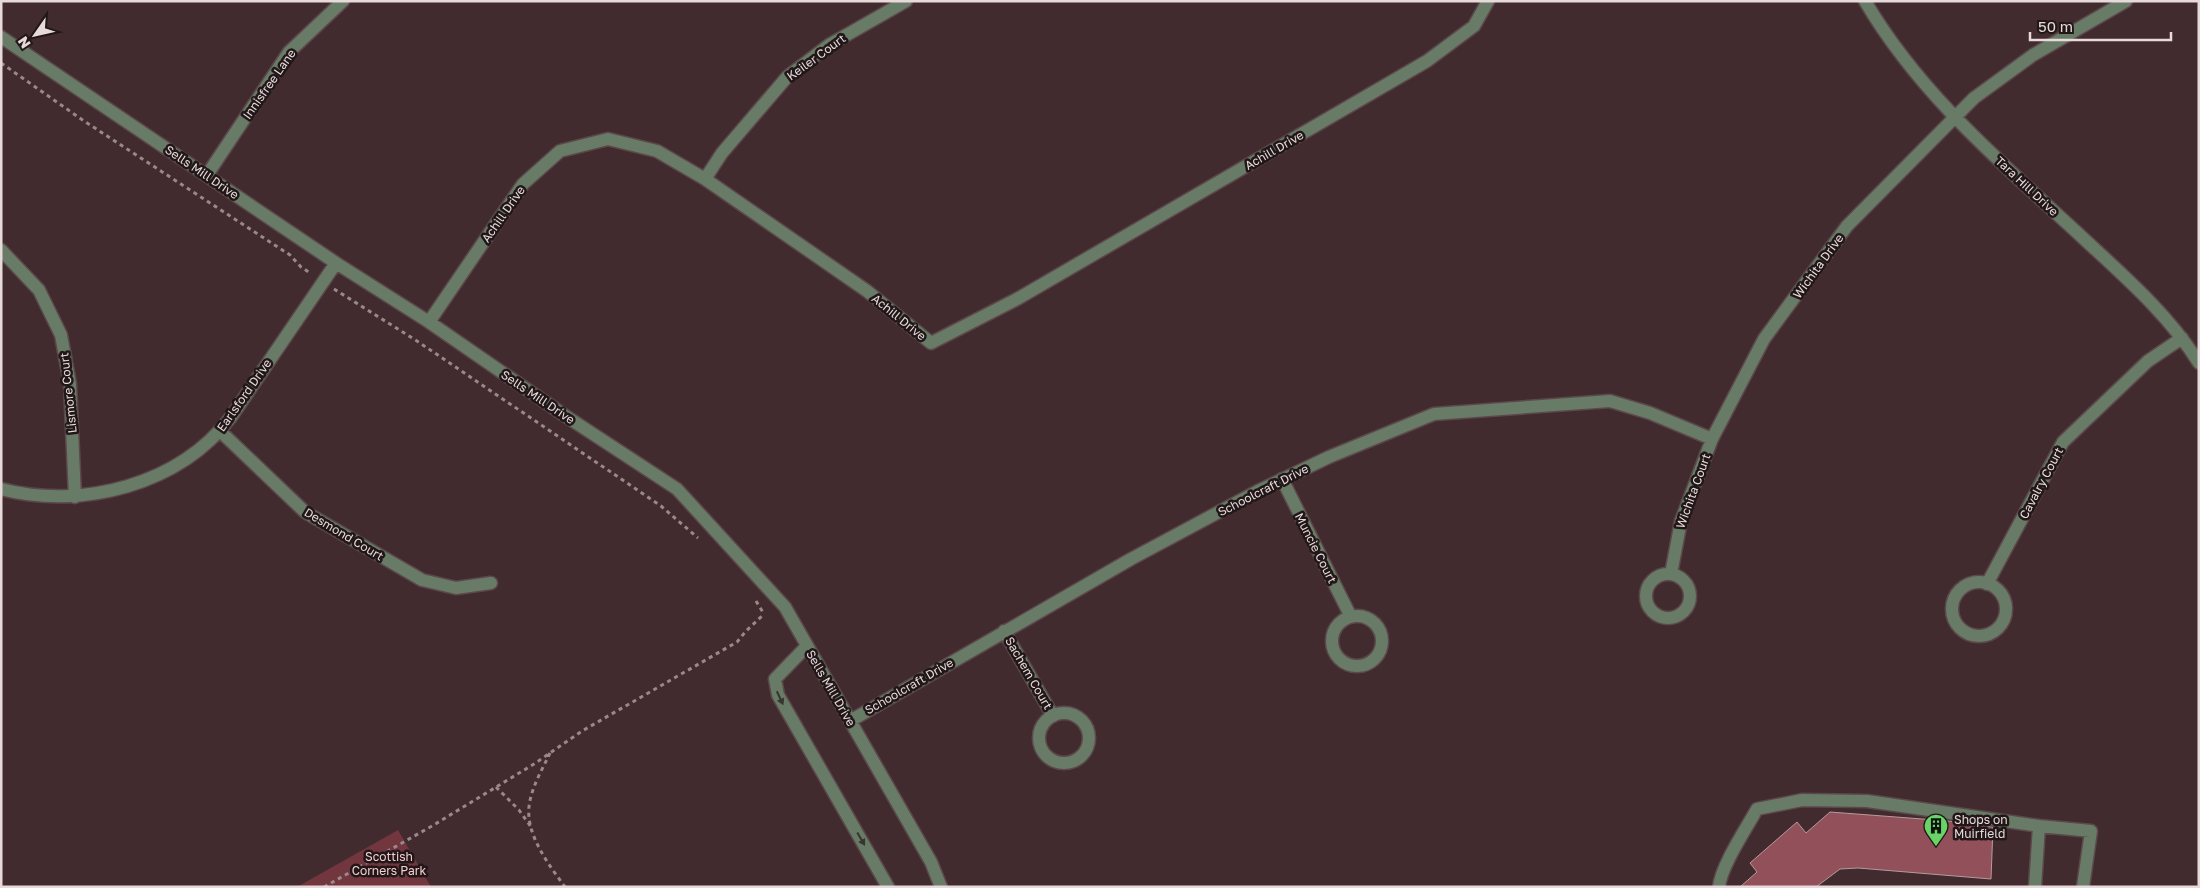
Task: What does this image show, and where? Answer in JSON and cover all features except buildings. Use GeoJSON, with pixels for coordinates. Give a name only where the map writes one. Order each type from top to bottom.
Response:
{"type":"FeatureCollection","features":[{"type":"Feature","properties":{"kind":"street","name":"Innisfree Lane"},"geometry":{"type":"LineString","coordinates":[[207,175],[289,52],[343,1]]}},
{"type":"Feature","properties":{"kind":"street","name":"Keiler Court"},"geometry":{"type":"LineString","coordinates":[[705,179],[722,153],[787,77],[829,45],[906,1]]}},
{"type":"Feature","properties":{"kind":"street","name":"Achill Drive"},"geometry":{"type":"LineString","coordinates":[[429,322],[523,184],[560,151],[608,139],[657,151],[705,179],[867,291],[931,343],[1017,299],[1427,61],[1474,26],[1488,1]]}},
{"type":"Feature","properties":{"kind":"street","name":"Tara Hill Drive"},"geometry":{"type":"LineString","coordinates":[[1865,1],[1908,65],[1954,116],[2164,315],[2199,363]]}},
{"type":"Feature","properties":{"kind":"street","name":"Wichita Drive"},"geometry":{"type":"LineString","coordinates":[[1712,439],[1764,340],[1847,226],[1954,116],[1974,98],[2033,54],[2126,1]]}},
{"type":"Feature","properties":{"kind":"street","name":"Sells Mill Drive"},"geometry":{"type":"LineString","coordinates":[[1,36],[336,263],[429,322],[561,413],[677,489],[780,602],[931,862],[941,887]]}},
{"type":"Feature","properties":{"kind":"street","name":"Lismore Court"},"geometry":{"type":"LineString","coordinates":[[1,250],[38,290],[61,335],[70,384],[75,497]]}},
{"type":"Feature","properties":{"kind":"street","name":"Earlsford Drive"},"geometry":{"type":"LineString","coordinates":[[1,489],[25,496],[75,497],[133,487],[186,460],[220,431],[336,263]]}},
{"type":"Feature","properties":{"kind":"street","name":"Cavalry Court"},"geometry":{"type":"LineString","coordinates":[[1987,584],[2063,442],[2148,361],[2182,338]]}},
{"type":"Feature","properties":{"kind":"street","name":"Schoolcraft Drive"},"geometry":{"type":"LineString","coordinates":[[850,721],[1131,559],[1282,479],[1329,457],[1434,414],[1610,401],[1650,413],[1712,439]]}},
{"type":"Feature","properties":{"kind":"street","name":"Desmond Court"},"geometry":{"type":"LineString","coordinates":[[220,431],[305,512],[422,580],[456,588],[491,583]]}},
{"type":"Feature","properties":{"kind":"street","name":"Wichita Court"},"geometry":{"type":"LineString","coordinates":[[1671,574],[1681,521],[1712,439]]}},
{"type":"Feature","properties":{"kind":"street","name":"Muncie Court"},"geometry":{"type":"LineString","coordinates":[[1282,479],[1351,617]]}},
{"type":"Feature","properties":{"kind":"street"},"geometry":{"type":"LineString","coordinates":[[1978,582],[1987,584],[1995,588],[2004,602],[2004,619],[1993,632],[1985,636],[1968,634],[1955,623],[1952,605],[1956,596],[1969,584],[1978,582]]}},
{"type":"Feature","properties":{"kind":"street","name":"Sachem Court"},"geometry":{"type":"LineString","coordinates":[[1004,631],[1053,716]]}},
{"type":"Feature","properties":{"kind":"street"},"geometry":{"type":"LineString","coordinates":[[807,646],[775,678],[778,695],[888,887]]}},
{"type":"Feature","properties":{"kind":"street"},"geometry":{"type":"LineString","coordinates":[[1719,887],[1720,880],[1733,852],[1757,809],[1802,800],[1867,802],[2040,826],[2091,831],[2083,887]]}},
{"type":"Feature","properties":{"kind":"street"},"geometry":{"type":"LineString","coordinates":[[2035,887],[2040,826]]}},
{"type":"Feature","properties":{"kind":"path"},"geometry":{"type":"LineString","coordinates":[[1,63],[84,121],[290,255],[301,267],[416,341],[661,506],[703,542]]}},
{"type":"Feature","properties":{"kind":"path"},"geometry":{"type":"LineString","coordinates":[[752,593],[764,614]]}},
{"type":"Feature","properties":{"kind":"path"},"geometry":{"type":"LineString","coordinates":[[324,887],[496,787],[582,732],[737,642],[764,614],[780,602]]}},
{"type":"Feature","properties":{"kind":"path"},"geometry":{"type":"LineString","coordinates":[[531,827],[529,807],[534,786],[550,753]]}},
{"type":"Feature","properties":{"kind":"path"},"geometry":{"type":"LineString","coordinates":[[496,787],[519,810],[531,827],[539,846],[564,887]]}},
{"type":"Feature","properties":{"kind":"green space","name":"Scottish Corners Park"},"geometry":{"type":"Polygon","coordinates":[[[398,830],[431,887],[297,887],[398,830]]]}},
{"type":"Feature","properties":{"kind":"place","name":"Shops on Muirfield"},"geometry":{"type":"Point","coordinates":[1936,847]}}]}
